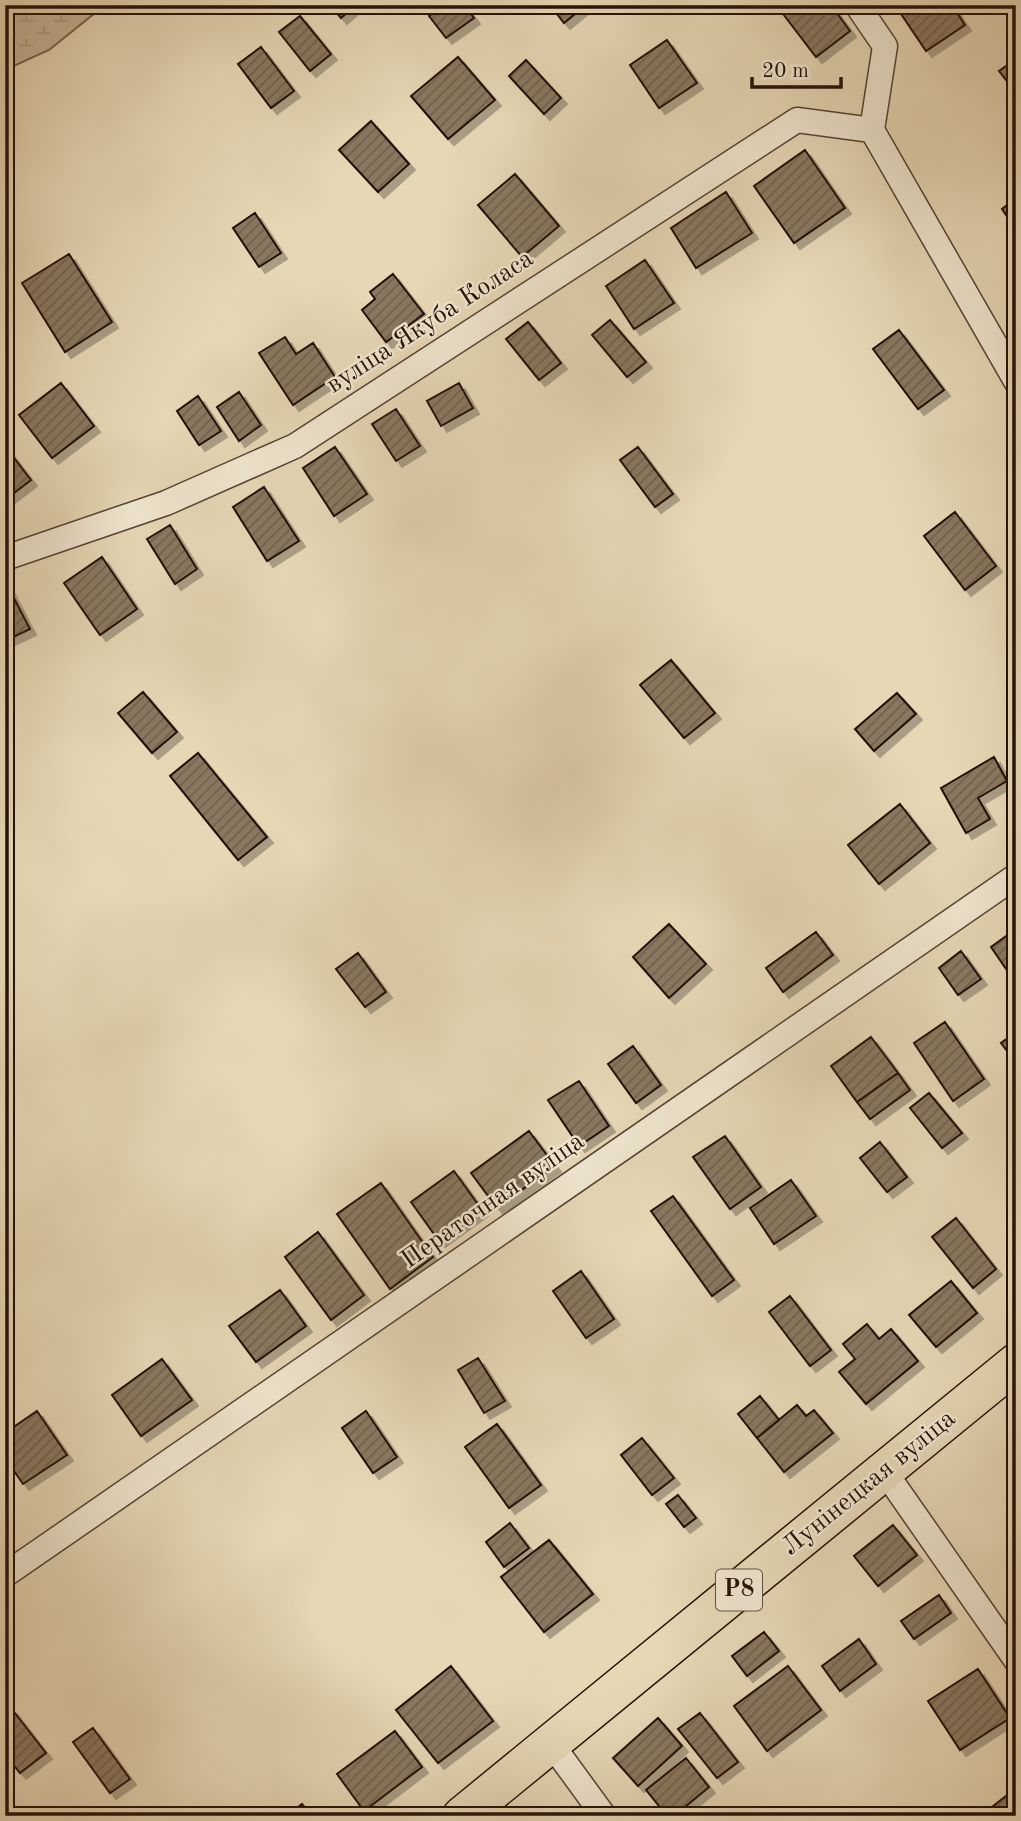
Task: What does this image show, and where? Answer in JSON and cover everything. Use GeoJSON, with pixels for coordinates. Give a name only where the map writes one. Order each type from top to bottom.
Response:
{"type":"FeatureCollection","features":[{"type":"Feature","properties":{"kind":"main road","name":"Лунінецкая вуліца"},"geometry":{"type":"LineString","coordinates":[[462,1816],[1016,1363]]}},
{"type":"Feature","properties":{"kind":"street"},"geometry":{"type":"LineString","coordinates":[[857,5],[885,46],[872,130],[1016,381]]}},
{"type":"Feature","properties":{"kind":"street","name":"вуліца Якуба Коласа"},"geometry":{"type":"LineString","coordinates":[[5,558],[166,503],[295,446],[797,120],[872,130]]}},
{"type":"Feature","properties":{"kind":"street","name":"Ператочная вуліца"},"geometry":{"type":"LineString","coordinates":[[5,1576],[1016,876]]}},
{"type":"Feature","properties":{"kind":"street"},"geometry":{"type":"LineString","coordinates":[[885,1472],[1016,1661]]}},
{"type":"Feature","properties":{"kind":"street"},"geometry":{"type":"LineString","coordinates":[[550,1742],[604,1816]]}},
{"type":"Feature","properties":{"kind":"green space"},"geometry":{"type":"Polygon","coordinates":[[[5,5],[105,5],[49,50],[5,70],[5,5]]]}},
{"type":"Feature","properties":{"kind":"building"},"geometry":{"type":"Polygon","coordinates":[[[330,5],[356,5],[341,18],[330,5]]]}},
{"type":"Feature","properties":{"kind":"building"},"geometry":{"type":"Polygon","coordinates":[[[444,5],[464,5],[474,18],[446,38],[429,16],[444,5]]]}},
{"type":"Feature","properties":{"kind":"building"},"geometry":{"type":"Polygon","coordinates":[[[550,5],[586,5],[564,23],[550,5]]]}},
{"type":"Feature","properties":{"kind":"building"},"geometry":{"type":"Polygon","coordinates":[[[787,5],[831,5],[850,31],[816,57],[780,10],[787,5]]]}},
{"type":"Feature","properties":{"kind":"building"},"geometry":{"type":"Polygon","coordinates":[[[895,5],[952,5],[965,25],[926,51],[895,5]]]}},
{"type":"Feature","properties":{"kind":"building"},"geometry":{"type":"Polygon","coordinates":[[[300,16],[331,54],[310,71],[279,32],[300,16]]]}},
{"type":"Feature","properties":{"kind":"building"},"geometry":{"type":"Polygon","coordinates":[[[667,40],[697,83],[659,108],[630,65],[667,40]]]}},
{"type":"Feature","properties":{"kind":"building"},"geometry":{"type":"Polygon","coordinates":[[[261,47],[294,91],[271,108],[238,64],[261,47]]]}},
{"type":"Feature","properties":{"kind":"building"},"geometry":{"type":"Polygon","coordinates":[[[458,57],[495,100],[448,139],[411,96],[458,57]]]}},
{"type":"Feature","properties":{"kind":"building"},"geometry":{"type":"Polygon","coordinates":[[[1016,59],[1016,93],[999,71],[1016,59]]]}},
{"type":"Feature","properties":{"kind":"building"},"geometry":{"type":"Polygon","coordinates":[[[526,60],[561,98],[544,114],[509,76],[526,60]]]}},
{"type":"Feature","properties":{"kind":"building"},"geometry":{"type":"Polygon","coordinates":[[[371,121],[409,164],[378,192],[339,150],[371,121]]]}},
{"type":"Feature","properties":{"kind":"building"},"geometry":{"type":"Polygon","coordinates":[[[805,150],[845,208],[794,243],[754,186],[805,150]]]}},
{"type":"Feature","properties":{"kind":"building"},"geometry":{"type":"Polygon","coordinates":[[[515,174],[559,226],[522,257],[478,205],[515,174]]]}},
{"type":"Feature","properties":{"kind":"building"},"geometry":{"type":"Polygon","coordinates":[[[726,192],[752,233],[696,268],[671,228],[726,192]]]}},
{"type":"Feature","properties":{"kind":"building"},"geometry":{"type":"Polygon","coordinates":[[[1016,198],[1016,230],[1002,209],[1016,198]]]}},
{"type":"Feature","properties":{"kind":"building"},"geometry":{"type":"Polygon","coordinates":[[[255,213],[281,253],[259,267],[233,228],[255,213]]]}},
{"type":"Feature","properties":{"kind":"building"},"geometry":{"type":"Polygon","coordinates":[[[69,254],[112,322],[65,352],[22,283],[69,254]]]}},
{"type":"Feature","properties":{"kind":"building"},"geometry":{"type":"Polygon","coordinates":[[[645,260],[674,303],[634,329],[606,286],[645,260]]]}},
{"type":"Feature","properties":{"kind":"building"},"geometry":{"type":"Polygon","coordinates":[[[393,274],[424,314],[386,342],[362,310],[375,299],[370,292],[393,274]]]}},
{"type":"Feature","properties":{"kind":"building"},"geometry":{"type":"Polygon","coordinates":[[[610,320],[646,362],[627,377],[592,335],[610,320]]]}},
{"type":"Feature","properties":{"kind":"building"},"geometry":{"type":"Polygon","coordinates":[[[528,322],[561,363],[539,380],[506,339],[528,322]]]}},
{"type":"Feature","properties":{"kind":"building"},"geometry":{"type":"Polygon","coordinates":[[[899,330],[944,390],[918,409],[873,349],[899,330]]]}},
{"type":"Feature","properties":{"kind":"building"},"geometry":{"type":"Polygon","coordinates":[[[285,337],[296,354],[313,343],[335,377],[293,405],[259,353],[285,337]]]}},
{"type":"Feature","properties":{"kind":"building"},"geometry":{"type":"Polygon","coordinates":[[[61,383],[94,426],[52,458],[19,415],[61,383]]]}},
{"type":"Feature","properties":{"kind":"building"},"geometry":{"type":"Polygon","coordinates":[[[459,383],[473,408],[441,426],[427,401],[459,383]]]}},
{"type":"Feature","properties":{"kind":"building"},"geometry":{"type":"Polygon","coordinates":[[[239,392],[261,425],[239,441],[217,407],[239,392]]]}},
{"type":"Feature","properties":{"kind":"building"},"geometry":{"type":"Polygon","coordinates":[[[198,396],[221,431],[199,445],[177,411],[198,396]]]}},
{"type":"Feature","properties":{"kind":"building"},"geometry":{"type":"Polygon","coordinates":[[[396,409],[420,446],[396,461],[372,424],[396,409]]]}},
{"type":"Feature","properties":{"kind":"building"},"geometry":{"type":"Polygon","coordinates":[[[335,447],[367,494],[334,516],[303,468],[335,447]]]}},
{"type":"Feature","properties":{"kind":"building"},"geometry":{"type":"Polygon","coordinates":[[[638,447],[673,494],[655,507],[620,460],[638,447]]]}},
{"type":"Feature","properties":{"kind":"building"},"geometry":{"type":"Polygon","coordinates":[[[8,450],[31,480],[5,500],[5,452],[8,450]]]}},
{"type":"Feature","properties":{"kind":"building"},"geometry":{"type":"Polygon","coordinates":[[[264,487],[299,541],[267,561],[233,507],[264,487]]]}},
{"type":"Feature","properties":{"kind":"building"},"geometry":{"type":"Polygon","coordinates":[[[955,512],[996,566],[965,590],[924,536],[955,512]]]}},
{"type":"Feature","properties":{"kind":"building"},"geometry":{"type":"Polygon","coordinates":[[[170,525],[197,569],[175,584],[147,539],[170,525]]]}},
{"type":"Feature","properties":{"kind":"building"},"geometry":{"type":"Polygon","coordinates":[[[102,557],[137,609],[100,635],[64,583],[102,557]]]}},
{"type":"Feature","properties":{"kind":"building"},"geometry":{"type":"Polygon","coordinates":[[[5,581],[30,629],[5,641],[5,581]]]}},
{"type":"Feature","properties":{"kind":"building"},"geometry":{"type":"Polygon","coordinates":[[[671,660],[715,713],[684,738],[640,685],[671,660]]]}},
{"type":"Feature","properties":{"kind":"building"},"geometry":{"type":"Polygon","coordinates":[[[143,692],[177,732],[152,753],[118,713],[143,692]]]}},
{"type":"Feature","properties":{"kind":"building"},"geometry":{"type":"Polygon","coordinates":[[[897,693],[916,714],[874,751],[855,729],[897,693]]]}},
{"type":"Feature","properties":{"kind":"building"},"geometry":{"type":"Polygon","coordinates":[[[198,753],[267,837],[238,860],[170,776],[198,753]]]}},
{"type":"Feature","properties":{"kind":"building"},"geometry":{"type":"Polygon","coordinates":[[[994,757],[1007,781],[978,798],[990,819],[966,833],[941,788],[994,757]]]}},
{"type":"Feature","properties":{"kind":"building"},"geometry":{"type":"Polygon","coordinates":[[[900,804],[930,843],[879,884],[848,845],[900,804]]]}},
{"type":"Feature","properties":{"kind":"building"},"geometry":{"type":"Polygon","coordinates":[[[669,924],[706,964],[669,998],[633,957],[669,924]]]}},
{"type":"Feature","properties":{"kind":"building"},"geometry":{"type":"Polygon","coordinates":[[[1016,929],[1016,977],[1013,979],[991,947],[1016,929]]]}},
{"type":"Feature","properties":{"kind":"building"},"geometry":{"type":"Polygon","coordinates":[[[816,932],[833,955],[783,992],[766,968],[816,932]]]}},
{"type":"Feature","properties":{"kind":"building"},"geometry":{"type":"Polygon","coordinates":[[[961,951],[981,979],[958,995],[939,968],[961,951]]]}},
{"type":"Feature","properties":{"kind":"building"},"geometry":{"type":"Polygon","coordinates":[[[358,953],[386,992],[365,1007],[336,969],[358,953]]]}},
{"type":"Feature","properties":{"kind":"building"},"geometry":{"type":"Polygon","coordinates":[[[945,1022],[984,1079],[953,1101],[914,1043],[945,1022]]]}},
{"type":"Feature","properties":{"kind":"building"},"geometry":{"type":"Polygon","coordinates":[[[1016,1032],[1016,1063],[1001,1043],[1016,1032]]]}},
{"type":"Feature","properties":{"kind":"building"},"geometry":{"type":"Polygon","coordinates":[[[871,1037],[898,1073],[857,1102],[831,1066],[871,1037]]]}},
{"type":"Feature","properties":{"kind":"building"},"geometry":{"type":"Polygon","coordinates":[[[633,1046],[661,1085],[636,1103],[608,1064],[633,1046]]]}},
{"type":"Feature","properties":{"kind":"building"},"geometry":{"type":"Polygon","coordinates":[[[898,1073],[910,1090],[870,1119],[857,1102],[898,1073]]]}},
{"type":"Feature","properties":{"kind":"building"},"geometry":{"type":"Polygon","coordinates":[[[579,1081],[609,1126],[579,1146],[548,1100],[579,1081]]]}},
{"type":"Feature","properties":{"kind":"building"},"geometry":{"type":"Polygon","coordinates":[[[929,1093],[962,1133],[942,1148],[910,1108],[929,1093]]]}},
{"type":"Feature","properties":{"kind":"building"},"geometry":{"type":"Polygon","coordinates":[[[529,1131],[555,1166],[497,1208],[471,1173],[529,1131]]]}},
{"type":"Feature","properties":{"kind":"building"},"geometry":{"type":"Polygon","coordinates":[[[725,1136],[761,1187],[730,1209],[693,1157],[725,1136]]]}},
{"type":"Feature","properties":{"kind":"building"},"geometry":{"type":"Polygon","coordinates":[[[880,1142],[907,1177],[887,1192],[860,1158],[880,1142]]]}},
{"type":"Feature","properties":{"kind":"building"},"geometry":{"type":"Polygon","coordinates":[[[454,1171],[482,1210],[439,1241],[411,1202],[454,1171]]]}},
{"type":"Feature","properties":{"kind":"building"},"geometry":{"type":"Polygon","coordinates":[[[791,1180],[816,1216],[774,1244],[750,1208],[791,1180]]]}},
{"type":"Feature","properties":{"kind":"building"},"geometry":{"type":"Polygon","coordinates":[[[381,1183],[433,1257],[390,1289],[337,1214],[381,1183]]]}},
{"type":"Feature","properties":{"kind":"building"},"geometry":{"type":"Polygon","coordinates":[[[673,1196],[734,1280],[712,1296],[651,1211],[673,1196]]]}},
{"type":"Feature","properties":{"kind":"building"},"geometry":{"type":"Polygon","coordinates":[[[956,1218],[996,1269],[973,1288],[932,1237],[956,1218]]]}},
{"type":"Feature","properties":{"kind":"building"},"geometry":{"type":"Polygon","coordinates":[[[318,1232],[364,1295],[331,1320],[285,1257],[318,1232]]]}},
{"type":"Feature","properties":{"kind":"building"},"geometry":{"type":"Polygon","coordinates":[[[581,1271],[614,1319],[586,1338],[553,1291],[581,1271]]]}},
{"type":"Feature","properties":{"kind":"building"},"geometry":{"type":"Polygon","coordinates":[[[951,1281],[977,1313],[936,1347],[909,1315],[951,1281]]]}},
{"type":"Feature","properties":{"kind":"building"},"geometry":{"type":"Polygon","coordinates":[[[280,1290],[306,1326],[256,1362],[229,1326],[280,1290]]]}},
{"type":"Feature","properties":{"kind":"building"},"geometry":{"type":"Polygon","coordinates":[[[790,1296],[831,1350],[810,1366],[769,1312],[790,1296]]]}},
{"type":"Feature","properties":{"kind":"building"},"geometry":{"type":"Polygon","coordinates":[[[867,1324],[879,1339],[891,1329],[918,1361],[866,1404],[839,1372],[855,1359],[843,1344],[867,1324]]]}},
{"type":"Feature","properties":{"kind":"building"},"geometry":{"type":"Polygon","coordinates":[[[478,1358],[505,1401],[484,1413],[458,1370],[478,1358]]]}},
{"type":"Feature","properties":{"kind":"building"},"geometry":{"type":"Polygon","coordinates":[[[162,1359],[192,1400],[141,1436],[112,1395],[162,1359]]]}},
{"type":"Feature","properties":{"kind":"building"},"geometry":{"type":"Polygon","coordinates":[[[760,1396],[779,1420],[757,1438],[738,1414],[760,1396]]]}},
{"type":"Feature","properties":{"kind":"building"},"geometry":{"type":"Polygon","coordinates":[[[797,1405],[806,1416],[814,1410],[833,1433],[784,1472],[757,1438],[797,1405]]]}},
{"type":"Feature","properties":{"kind":"building"},"geometry":{"type":"Polygon","coordinates":[[[37,1411],[67,1455],[23,1484],[5,1458],[5,1433],[37,1411]]]}},
{"type":"Feature","properties":{"kind":"building"},"geometry":{"type":"Polygon","coordinates":[[[366,1411],[397,1457],[373,1473],[342,1428],[366,1411]]]}},
{"type":"Feature","properties":{"kind":"building"},"geometry":{"type":"Polygon","coordinates":[[[497,1424],[541,1485],[509,1508],[465,1447],[497,1424]]]}},
{"type":"Feature","properties":{"kind":"building"},"geometry":{"type":"Polygon","coordinates":[[[642,1438],[674,1478],[652,1495],[621,1455],[642,1438]]]}},
{"type":"Feature","properties":{"kind":"building"},"geometry":{"type":"Polygon","coordinates":[[[678,1495],[696,1518],[684,1527],[666,1504],[678,1495]]]}},
{"type":"Feature","properties":{"kind":"building"},"geometry":{"type":"Polygon","coordinates":[[[510,1523],[529,1548],[504,1567],[486,1542],[510,1523]]]}},
{"type":"Feature","properties":{"kind":"building"},"geometry":{"type":"Polygon","coordinates":[[[893,1525],[917,1555],[878,1586],[854,1556],[893,1525]]]}},
{"type":"Feature","properties":{"kind":"building"},"geometry":{"type":"Polygon","coordinates":[[[549,1540],[593,1594],[544,1632],[501,1577],[549,1540]]]}},
{"type":"Feature","properties":{"kind":"building"},"geometry":{"type":"Polygon","coordinates":[[[939,1595],[951,1613],[914,1639],[901,1621],[939,1595]]]}},
{"type":"Feature","properties":{"kind":"building"},"geometry":{"type":"Polygon","coordinates":[[[764,1632],[779,1651],[747,1676],[732,1656],[764,1632]]]}},
{"type":"Feature","properties":{"kind":"building"},"geometry":{"type":"Polygon","coordinates":[[[859,1639],[876,1664],[840,1691],[822,1666],[859,1639]]]}},
{"type":"Feature","properties":{"kind":"building"},"geometry":{"type":"Polygon","coordinates":[[[451,1666],[493,1721],[438,1763],[396,1710],[451,1666]]]}},
{"type":"Feature","properties":{"kind":"building"},"geometry":{"type":"Polygon","coordinates":[[[788,1666],[821,1710],[767,1751],[734,1706],[788,1666]]]}},
{"type":"Feature","properties":{"kind":"building"},"geometry":{"type":"Polygon","coordinates":[[[978,1669],[1010,1718],[960,1750],[928,1701],[978,1669]]]}},
{"type":"Feature","properties":{"kind":"building"},"geometry":{"type":"Polygon","coordinates":[[[11,1708],[46,1753],[20,1773],[5,1754],[5,1713],[11,1708]]]}},
{"type":"Feature","properties":{"kind":"building"},"geometry":{"type":"Polygon","coordinates":[[[700,1713],[738,1762],[717,1778],[678,1729],[700,1713]]]}},
{"type":"Feature","properties":{"kind":"building"},"geometry":{"type":"Polygon","coordinates":[[[658,1718],[682,1746],[638,1786],[613,1758],[658,1718]]]}},
{"type":"Feature","properties":{"kind":"building"},"geometry":{"type":"Polygon","coordinates":[[[93,1728],[130,1779],[110,1793],[73,1742],[93,1728]]]}},
{"type":"Feature","properties":{"kind":"building"},"geometry":{"type":"Polygon","coordinates":[[[395,1731],[422,1767],[364,1811],[337,1774],[395,1731]]]}},
{"type":"Feature","properties":{"kind":"building"},"geometry":{"type":"Polygon","coordinates":[[[686,1758],[709,1787],[674,1816],[667,1816],[646,1790],[686,1758]]]}},
{"type":"Feature","properties":{"kind":"building"},"geometry":{"type":"Polygon","coordinates":[[[1016,1788],[1016,1816],[998,1816],[992,1807],[1016,1788]]]}},
{"type":"Feature","properties":{"kind":"building"},"geometry":{"type":"Polygon","coordinates":[[[302,1804],[312,1816],[287,1816],[302,1804]]]}}]}
